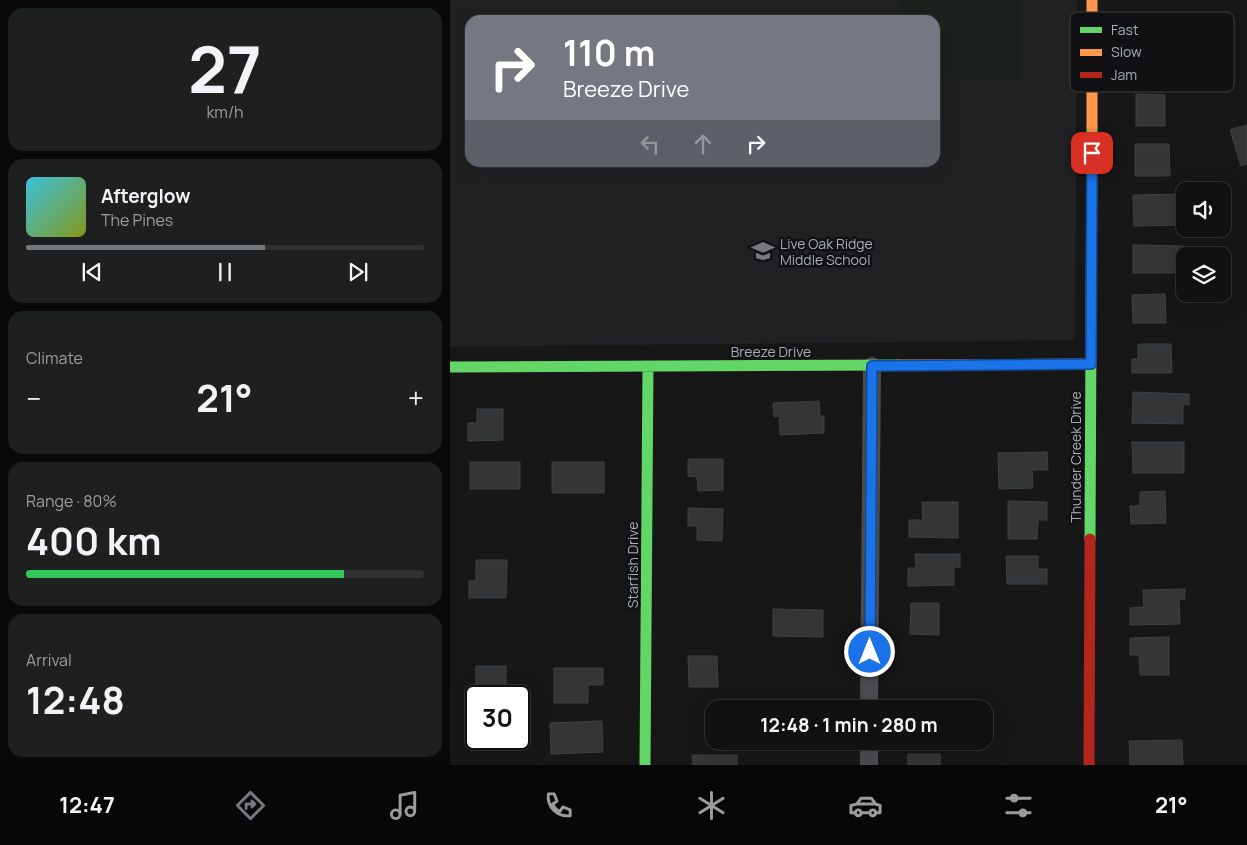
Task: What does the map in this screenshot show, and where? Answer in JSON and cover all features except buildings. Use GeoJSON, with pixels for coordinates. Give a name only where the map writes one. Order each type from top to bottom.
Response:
{"type":"FeatureCollection","features":[{"type":"Feature","properties":{"kind":"street","name":"Thunder Creek Drive"},"geometry":{"type":"LineString","coordinates":[[1089,765],[1092,92]]}},
{"type":"Feature","properties":{"kind":"street","name":"Breeze Drive"},"geometry":{"type":"LineString","coordinates":[[450,367],[1091,364]]}},
{"type":"Feature","properties":{"kind":"street","name":"Starfish Drive"},"geometry":{"type":"LineString","coordinates":[[645,765],[648,366]]}},
{"type":"Feature","properties":{"kind":"street"},"geometry":{"type":"LineString","coordinates":[[869,700],[872,366]]}},
{"type":"Feature","properties":{"kind":"street"},"geometry":{"type":"LineString","coordinates":[[869,750],[869,765]]}},
{"type":"Feature","properties":{"kind":"shaded area","name":"Live Oak Ridge Middle School"},"geometry":{"type":"Polygon","coordinates":[[[450,0],[1077,0],[1077,12],[1070,12],[1070,92],[1076,92],[1075,340],[450,347],[450,0]]]}},
{"type":"Feature","properties":{"kind":"shaded area"},"geometry":{"type":"Polygon","coordinates":[[[899,0],[1021,0],[1021,79],[940,78],[940,15],[899,15],[899,0]]]}},
{"type":"Feature","properties":{"kind":"traffic: fast"},"geometry":{"type":"LineString","coordinates":[[1090,539],[1092,127]]}},
{"type":"Feature","properties":{"kind":"traffic: fast"},"geometry":{"type":"LineString","coordinates":[[450,367],[897,365]]}},
{"type":"Feature","properties":{"kind":"traffic: fast"},"geometry":{"type":"LineString","coordinates":[[645,765],[648,366]]}},
{"type":"Feature","properties":{"kind":"traffic: slow"},"geometry":{"type":"LineString","coordinates":[[1092,0],[1092,12]]}},
{"type":"Feature","properties":{"kind":"traffic: slow"},"geometry":{"type":"LineString","coordinates":[[1092,92],[1092,127]]}},
{"type":"Feature","properties":{"kind":"traffic: slow"},"geometry":{"type":"LineString","coordinates":[[897,365],[1091,364]]}},
{"type":"Feature","properties":{"kind":"traffic: jam"},"geometry":{"type":"LineString","coordinates":[[1089,765],[1090,539]]}},
{"type":"Feature","properties":{"kind":"place","name":"Live Oak Ridge Middle School"},"geometry":{"type":"Point","coordinates":[763,251]}},
{"type":"Feature","properties":{"kind":"route"},"geometry":{"type":"LineString","coordinates":[[870,652],[872,366],[1091,364],[1092,153]]}}]}
